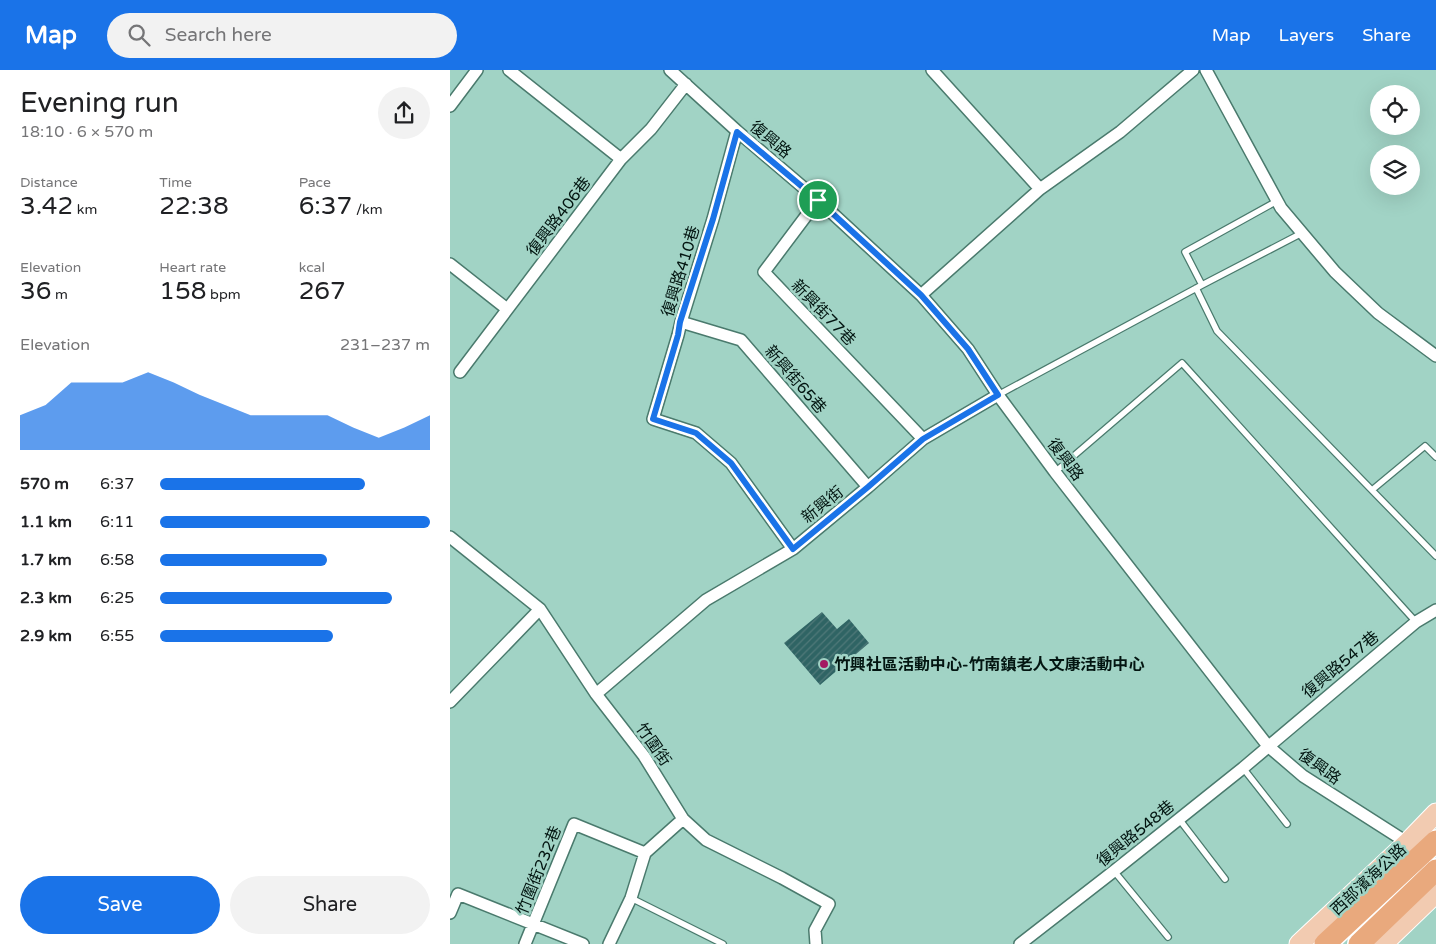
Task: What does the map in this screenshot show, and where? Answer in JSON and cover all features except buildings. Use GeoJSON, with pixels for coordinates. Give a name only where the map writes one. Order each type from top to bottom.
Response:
{"type":"FeatureCollection","features":[{"type":"Feature","properties":{"kind":"highway"},"geometry":{"type":"LineString","coordinates":[[1325,944],[1425,850]]}},
{"type":"Feature","properties":{"kind":"highway"},"geometry":{"type":"LineString","coordinates":[[1359,944],[1436,870]]}},
{"type":"Feature","properties":{"kind":"main road","name":"西部濱海公路"},"geometry":{"type":"LineString","coordinates":[[1299,944],[1425,850],[1436,813]]}},
{"type":"Feature","properties":{"kind":"main road"},"geometry":{"type":"LineString","coordinates":[[1383,944],[1436,893]]}},
{"type":"Feature","properties":{"kind":"street"},"geometry":{"type":"LineString","coordinates":[[450,106],[478,70]]}},
{"type":"Feature","properties":{"kind":"street"},"geometry":{"type":"LineString","coordinates":[[509,70],[622,160]]}},
{"type":"Feature","properties":{"kind":"street","name":"復興路"},"geometry":{"type":"LineString","coordinates":[[670,70],[737,132],[818,200],[921,295],[968,349],[998,395],[1055,472],[1268,746],[1303,776],[1425,850]]}},
{"type":"Feature","properties":{"kind":"street"},"geometry":{"type":"LineString","coordinates":[[932,70],[1040,188]]}},
{"type":"Feature","properties":{"kind":"street"},"geometry":{"type":"LineString","coordinates":[[921,295],[1040,188],[1120,132],[1193,70]]}},
{"type":"Feature","properties":{"kind":"street"},"geometry":{"type":"LineString","coordinates":[[1206,70],[1281,208],[1335,272],[1378,313],[1436,356]]}},
{"type":"Feature","properties":{"kind":"street","name":"復興路406巷"},"geometry":{"type":"LineString","coordinates":[[460,372],[622,160],[651,129],[686,84]]}},
{"type":"Feature","properties":{"kind":"street","name":"復興路410巷"},"geometry":{"type":"LineString","coordinates":[[737,132],[653,419],[696,433],[731,463],[793,549]]}},
{"type":"Feature","properties":{"kind":"street","name":"新興街77巷"},"geometry":{"type":"LineString","coordinates":[[818,200],[764,272],[923,439]]}},
{"type":"Feature","properties":{"kind":"street"},"geometry":{"type":"LineString","coordinates":[[450,264],[507,309]]}},
{"type":"Feature","properties":{"kind":"street","name":"新興街65巷"},"geometry":{"type":"LineString","coordinates":[[680,322],[741,340],[868,487]]}},
{"type":"Feature","properties":{"kind":"street","name":"新興街"},"geometry":{"type":"LineString","coordinates":[[596,694],[706,600],[793,549],[923,439],[998,395]]}},
{"type":"Feature","properties":{"kind":"street","name":"竹圍街"},"geometry":{"type":"LineString","coordinates":[[450,537],[540,609],[596,694],[644,756],[683,819],[706,840],[782,878],[828,904],[815,930],[816,944]]}},
{"type":"Feature","properties":{"kind":"street"},"geometry":{"type":"LineString","coordinates":[[450,702],[540,609]]}},
{"type":"Feature","properties":{"kind":"street","name":"復興路547巷"},"geometry":{"type":"LineString","coordinates":[[1268,746],[1416,622],[1436,610]]}},
{"type":"Feature","properties":{"kind":"street","name":"復興路548巷"},"geometry":{"type":"LineString","coordinates":[[1020,944],[1114,871],[1268,746]]}},
{"type":"Feature","properties":{"kind":"street"},"geometry":{"type":"LineString","coordinates":[[609,944],[631,898],[645,853],[683,819]]}},
{"type":"Feature","properties":{"kind":"street","name":"竹圍街232巷"},"geometry":{"type":"LineString","coordinates":[[525,944],[574,824],[645,853]]}},
{"type":"Feature","properties":{"kind":"street"},"geometry":{"type":"LineString","coordinates":[[450,913],[458,894],[583,944]]}},
{"type":"Feature","properties":{"kind":"lane"},"geometry":{"type":"LineString","coordinates":[[1277,201],[1185,252],[1218,330],[1436,556]]}},
{"type":"Feature","properties":{"kind":"lane"},"geometry":{"type":"LineString","coordinates":[[998,395],[1199,286],[1302,233]]}},
{"type":"Feature","properties":{"kind":"lane"},"geometry":{"type":"LineString","coordinates":[[1055,472],[1182,363],[1416,622]]}},
{"type":"Feature","properties":{"kind":"lane"},"geometry":{"type":"LineString","coordinates":[[1372,490],[1426,446],[1436,457]]}},
{"type":"Feature","properties":{"kind":"lane"},"geometry":{"type":"LineString","coordinates":[[1243,768],[1287,824]]}},
{"type":"Feature","properties":{"kind":"lane"},"geometry":{"type":"LineString","coordinates":[[1179,818],[1225,879]]}},
{"type":"Feature","properties":{"kind":"lane"},"geometry":{"type":"LineString","coordinates":[[1114,871],[1168,937]]}},
{"type":"Feature","properties":{"kind":"lane"},"geometry":{"type":"LineString","coordinates":[[631,898],[724,944]]}},
{"type":"Feature","properties":{"kind":"place","name":"竹興社區活動中心-竹南鎮老人文康活動中心"},"geometry":{"type":"Point","coordinates":[824,664]}},
{"type":"Feature","properties":{"kind":"route"},"geometry":{"type":"LineString","coordinates":[[737,132],[818,200],[921,295],[968,349],[998,395],[923,439],[793,549],[731,463],[696,433],[653,419],[737,132]]}}]}
